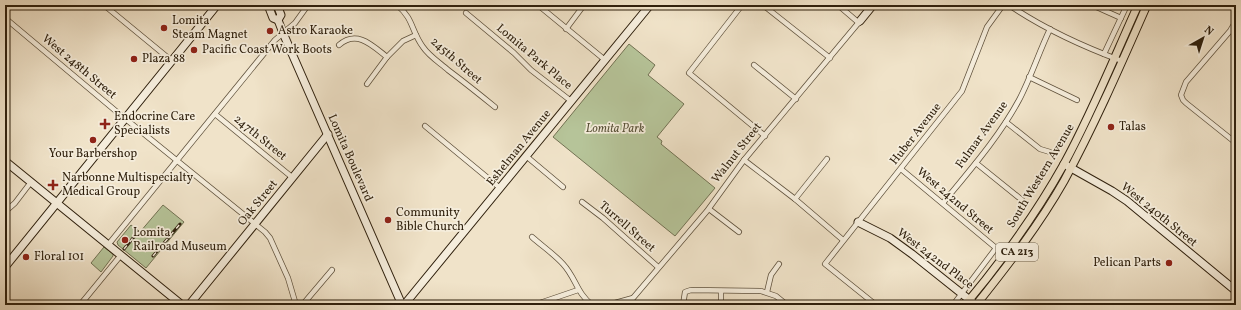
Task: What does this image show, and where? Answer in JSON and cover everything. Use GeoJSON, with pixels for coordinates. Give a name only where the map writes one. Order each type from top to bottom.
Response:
{"type":"FeatureCollection","features":[{"type":"Feature","properties":{"kind":"main road","name":"South Western Avenue"},"geometry":{"type":"LineString","coordinates":[[967,302],[1022,230],[1064,164],[1087,119],[1138,5]]}},
{"type":"Feature","properties":{"kind":"main road","name":"South Western Avenue"},"geometry":{"type":"LineString","coordinates":[[976,305],[1018,251],[1038,222],[1071,168],[1097,116],[1147,5]]}},
{"type":"Feature","properties":{"kind":"street"},"geometry":{"type":"LineString","coordinates":[[104,5],[172,61]]}},
{"type":"Feature","properties":{"kind":"street"},"geometry":{"type":"LineString","coordinates":[[5,267],[217,5]]}},
{"type":"Feature","properties":{"kind":"street","name":"Lomita Boulevard"},"geometry":{"type":"LineString","coordinates":[[268,5],[273,18],[278,20],[403,305]]}},
{"type":"Feature","properties":{"kind":"street","name":"Lomita Boulevard"},"geometry":{"type":"LineString","coordinates":[[277,5],[281,15],[278,20]]}},
{"type":"Feature","properties":{"kind":"street"},"geometry":{"type":"LineString","coordinates":[[108,245],[274,40],[295,23],[308,5]]}},
{"type":"Feature","properties":{"kind":"street","name":"245th Street"},"geometry":{"type":"LineString","coordinates":[[397,5],[404,10],[409,17],[416,35],[423,47],[433,58],[495,107]]}},
{"type":"Feature","properties":{"kind":"street"},"geometry":{"type":"LineString","coordinates":[[538,5],[604,60]]}},
{"type":"Feature","properties":{"kind":"street"},"geometry":{"type":"LineString","coordinates":[[566,29],[584,5]]}},
{"type":"Feature","properties":{"kind":"street","name":"Eshelman Avenue"},"geometry":{"type":"LineString","coordinates":[[403,305],[650,5]]}},
{"type":"Feature","properties":{"kind":"street"},"geometry":{"type":"LineString","coordinates":[[742,5],[689,73],[765,136]]}},
{"type":"Feature","properties":{"kind":"street"},"geometry":{"type":"LineString","coordinates":[[764,5],[830,58]]}},
{"type":"Feature","properties":{"kind":"street"},"geometry":{"type":"LineString","coordinates":[[838,5],[860,22]]}},
{"type":"Feature","properties":{"kind":"street","name":"Walnut Street"},"geometry":{"type":"LineString","coordinates":[[612,305],[633,298],[709,209],[744,160],[873,5]]}},
{"type":"Feature","properties":{"kind":"street","name":"Huber Avenue"},"geometry":{"type":"LineString","coordinates":[[876,305],[825,264],[962,91],[987,27],[1004,5]]}},
{"type":"Feature","properties":{"kind":"street"},"geometry":{"type":"LineString","coordinates":[[1010,5],[1029,18],[1050,29],[1122,61]]}},
{"type":"Feature","properties":{"kind":"street"},"geometry":{"type":"LineString","coordinates":[[1092,5],[1121,18]]}},
{"type":"Feature","properties":{"kind":"street"},"geometry":{"type":"LineString","coordinates":[[1104,54],[1127,5]]}},
{"type":"Feature","properties":{"kind":"street","name":"Lomita Park Place"},"geometry":{"type":"LineString","coordinates":[[466,13],[514,53],[531,70],[571,101]]}},
{"type":"Feature","properties":{"kind":"street","name":"West 248th Street"},"geometry":{"type":"LineString","coordinates":[[5,18],[125,118],[256,223],[270,238],[298,305]]}},
{"type":"Feature","properties":{"kind":"street"},"geometry":{"type":"LineString","coordinates":[[1236,21],[1186,82],[1181,95],[1182,100],[1236,143]]}},
{"type":"Feature","properties":{"kind":"street","name":"Fulmar Avenue"},"geometry":{"type":"LineString","coordinates":[[943,203],[976,163],[1006,122],[1020,99],[1050,29]]}},
{"type":"Feature","properties":{"kind":"street"},"geometry":{"type":"LineString","coordinates":[[367,84],[387,57],[403,41],[416,35]]}},
{"type":"Feature","properties":{"kind":"street"},"geometry":{"type":"LineString","coordinates":[[339,45],[350,39],[362,40],[368,42],[387,57]]}},
{"type":"Feature","properties":{"kind":"street"},"geometry":{"type":"LineString","coordinates":[[754,64],[796,99]]}},
{"type":"Feature","properties":{"kind":"street"},"geometry":{"type":"LineString","coordinates":[[1029,77],[1077,100]]}},
{"type":"Feature","properties":{"kind":"street","name":"247th Street"},"geometry":{"type":"LineString","coordinates":[[214,114],[293,178]]}},
{"type":"Feature","properties":{"kind":"street"},"geometry":{"type":"LineString","coordinates":[[1006,122],[1040,149],[1050,152]]}},
{"type":"Feature","properties":{"kind":"street"},"geometry":{"type":"LineString","coordinates":[[425,126],[500,188]]}},
{"type":"Feature","properties":{"kind":"street","name":"Oak Street"},"geometry":{"type":"LineString","coordinates":[[189,305],[328,134]]}},
{"type":"Feature","properties":{"kind":"street"},"geometry":{"type":"LineString","coordinates":[[526,156],[563,188]]}},
{"type":"Feature","properties":{"kind":"street"},"geometry":{"type":"LineString","coordinates":[[795,199],[827,159]]}},
{"type":"Feature","properties":{"kind":"street"},"geometry":{"type":"LineString","coordinates":[[744,160],[795,199],[843,240]]}},
{"type":"Feature","properties":{"kind":"street"},"geometry":{"type":"LineString","coordinates":[[5,161],[182,305]]}},
{"type":"Feature","properties":{"kind":"street"},"geometry":{"type":"LineString","coordinates":[[976,163],[1022,200]]}},
{"type":"Feature","properties":{"kind":"street","name":"West 240th Street"},"geometry":{"type":"LineString","coordinates":[[1064,164],[1112,191],[1127,202],[1236,291]]}},
{"type":"Feature","properties":{"kind":"street","name":"West 242nd Street"},"geometry":{"type":"LineString","coordinates":[[901,169],[996,248],[962,294]]}},
{"type":"Feature","properties":{"kind":"street"},"geometry":{"type":"LineString","coordinates":[[7,210],[15,203],[31,182]]}},
{"type":"Feature","properties":{"kind":"street","name":"Turrell Street"},"geometry":{"type":"LineString","coordinates":[[582,202],[603,218],[658,267]]}},
{"type":"Feature","properties":{"kind":"street"},"geometry":{"type":"LineString","coordinates":[[709,209],[739,232]]}},
{"type":"Feature","properties":{"kind":"street","name":"West 242nd Place"},"geometry":{"type":"LineString","coordinates":[[858,222],[890,238],[962,294],[967,302],[976,305]]}},
{"type":"Feature","properties":{"kind":"street"},"geometry":{"type":"LineString","coordinates":[[532,237],[563,264],[572,276],[578,290],[592,305]]}},
{"type":"Feature","properties":{"kind":"street"},"geometry":{"type":"LineString","coordinates":[[80,305],[121,255]]}},
{"type":"Feature","properties":{"kind":"street"},"geometry":{"type":"LineString","coordinates":[[767,292],[771,275],[779,264]]}},
{"type":"Feature","properties":{"kind":"street"},"geometry":{"type":"LineString","coordinates":[[298,305],[304,303],[332,270]]}},
{"type":"Feature","properties":{"kind":"street"},"geometry":{"type":"LineString","coordinates":[[537,304],[559,298],[578,290]]}},
{"type":"Feature","properties":{"kind":"street"},"geometry":{"type":"LineString","coordinates":[[683,305],[685,292],[692,290],[767,292],[776,296],[787,305]]}},
{"type":"Feature","properties":{"kind":"street"},"geometry":{"type":"LineString","coordinates":[[721,291],[721,305]]}},
{"type":"Feature","properties":{"kind":"street"},"geometry":{"type":"LineString","coordinates":[[953,305],[962,294]]}},
{"type":"Feature","properties":{"kind":"green space","name":"Lomita Park"},"geometry":{"type":"Polygon","coordinates":[[[629,44],[655,65],[648,75],[684,104],[657,137],[662,141],[661,144],[715,188],[675,236],[553,137],[629,44]]]}},
{"type":"Feature","properties":{"kind":"green space"},"geometry":{"type":"Polygon","coordinates":[[[163,205],[184,222],[146,268],[118,245],[117,242],[131,225],[140,232],[163,205]]]}},
{"type":"Feature","properties":{"kind":"green space"},"geometry":{"type":"Polygon","coordinates":[[[104,247],[113,254],[113,256],[101,272],[91,263],[104,247]]]}},
{"type":"Feature","properties":{"kind":"railway"},"geometry":{"type":"LineString","coordinates":[[153,256],[180,224]]}},
{"type":"Feature","properties":{"kind":"railway"},"geometry":{"type":"LineString","coordinates":[[124,249],[138,232]]}},
{"type":"Feature","properties":{"kind":"place","name":"Lomita Steam Magnet"},"geometry":{"type":"Point","coordinates":[164,28]}},
{"type":"Feature","properties":{"kind":"place","name":"Astro Karaoke"},"geometry":{"type":"Point","coordinates":[270,31]}},
{"type":"Feature","properties":{"kind":"place","name":"Pacific Coast Work Boots"},"geometry":{"type":"Point","coordinates":[194,50]}},
{"type":"Feature","properties":{"kind":"place","name":"Plaza 88"},"geometry":{"type":"Point","coordinates":[134,59]}},
{"type":"Feature","properties":{"kind":"place","name":"Endocrine Care Specialists"},"geometry":{"type":"Point","coordinates":[105,124]}},
{"type":"Feature","properties":{"kind":"place","name":"Talas"},"geometry":{"type":"Point","coordinates":[1111,127]}},
{"type":"Feature","properties":{"kind":"place","name":"Your Barbershop"},"geometry":{"type":"Point","coordinates":[93,140]}},
{"type":"Feature","properties":{"kind":"place","name":"Narbonne Multispecialty Medical Group"},"geometry":{"type":"Point","coordinates":[53,185]}},
{"type":"Feature","properties":{"kind":"place","name":"Community Bible Church"},"geometry":{"type":"Point","coordinates":[388,220]}},
{"type":"Feature","properties":{"kind":"place","name":"Lomita Railroad Museum"},"geometry":{"type":"Point","coordinates":[125,240]}},
{"type":"Feature","properties":{"kind":"place","name":"Floral 101"},"geometry":{"type":"Point","coordinates":[26,257]}},
{"type":"Feature","properties":{"kind":"place","name":"Pelican Parts"},"geometry":{"type":"Point","coordinates":[1169,263]}}]}
